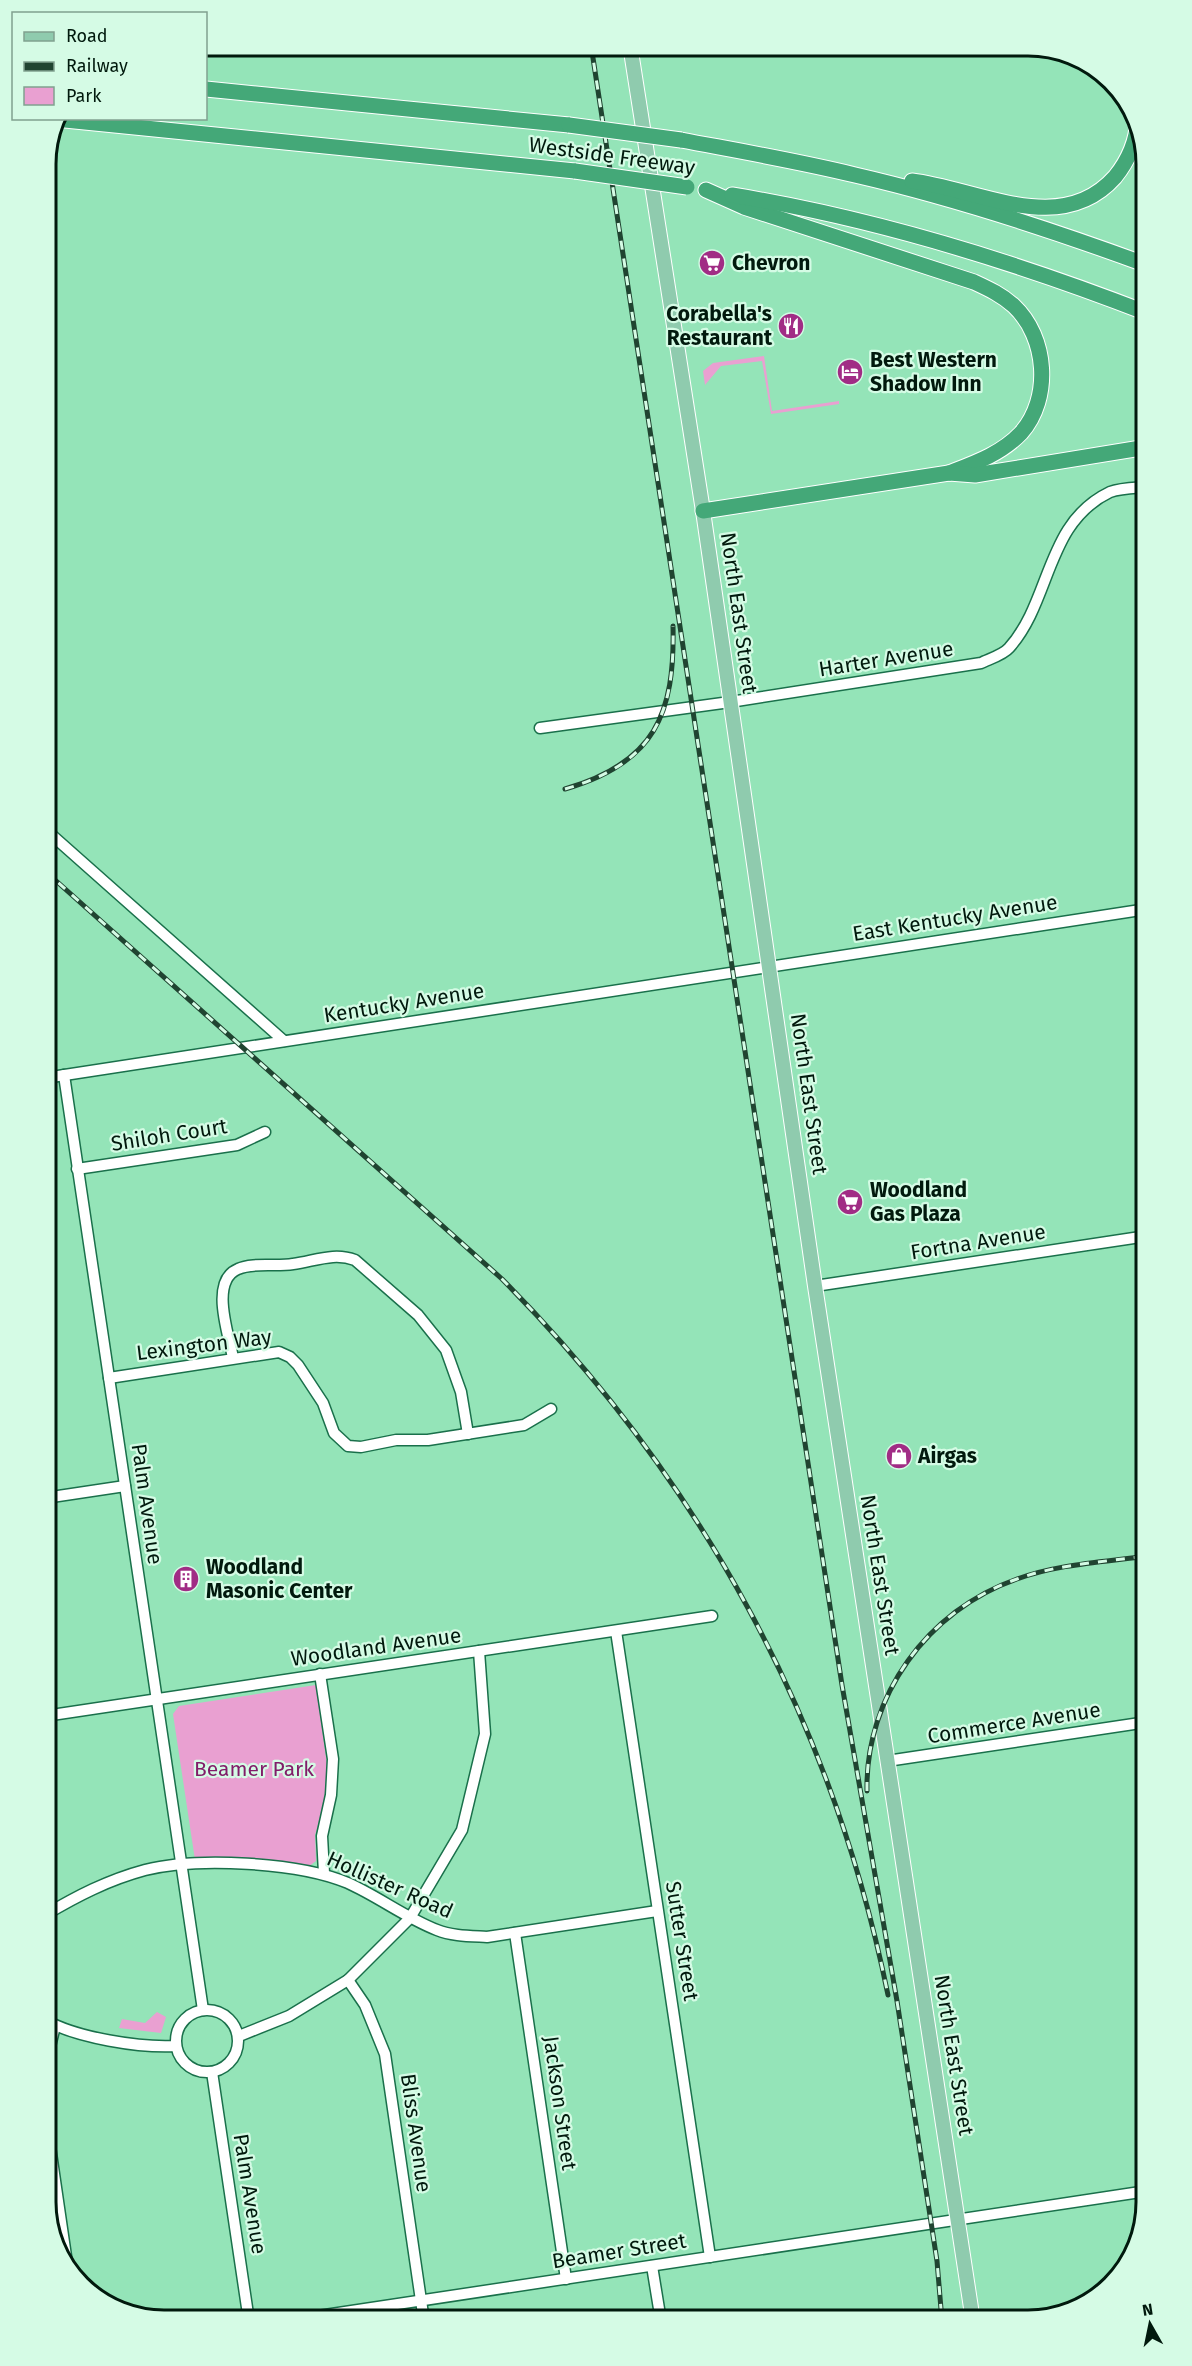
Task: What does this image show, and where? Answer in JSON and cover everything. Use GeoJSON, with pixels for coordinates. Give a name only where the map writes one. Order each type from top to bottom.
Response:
{"type":"FeatureCollection","features":[{"type":"Feature","properties":{"kind":"highway","name":"Westside Freeway"},"geometry":{"type":"LineString","coordinates":[[207,89],[569,125],[681,140],[855,175],[1018,220],[1136,261]]}},
{"type":"Feature","properties":{"kind":"highway","name":"Westside Freeway"},"geometry":{"type":"LineString","coordinates":[[65,120],[575,171],[791,205],[998,260],[1136,309]]}},
{"type":"Feature","properties":{"kind":"highway"},"geometry":{"type":"LineString","coordinates":[[855,175],[940,185],[1018,206],[1059,208],[1095,195],[1109,184],[1121,169],[1131,151],[1133,140]]}},
{"type":"Feature","properties":{"kind":"highway"},"geometry":{"type":"LineString","coordinates":[[706,190],[744,207],[974,282],[997,292],[1015,306],[1027,322],[1040,353],[1041,378],[1038,401],[1023,431],[1008,445],[989,457],[949,474]]}},
{"type":"Feature","properties":{"kind":"highway"},"geometry":{"type":"LineString","coordinates":[[703,511],[949,474],[975,475],[1136,449]]}},
{"type":"Feature","properties":{"kind":"main road","name":"North East Street"},"geometry":{"type":"LineString","coordinates":[[632,56],[703,511],[815,1286],[971,2310]]}},
{"type":"Feature","properties":{"kind":"street","name":"Harter Avenue"},"geometry":{"type":"LineString","coordinates":[[540,728],[730,702],[981,663],[1008,650],[1024,627],[1064,535],[1080,511],[1112,491],[1136,488]]}},
{"type":"Feature","properties":{"kind":"street"},"geometry":{"type":"LineString","coordinates":[[56,839],[285,1041]]}},
{"type":"Feature","properties":{"kind":"street","name":"East Kentucky Avenue"},"geometry":{"type":"LineString","coordinates":[[769,966],[1136,911]]}},
{"type":"Feature","properties":{"kind":"street","name":"Kentucky Avenue"},"geometry":{"type":"LineString","coordinates":[[56,1076],[769,966]]}},
{"type":"Feature","properties":{"kind":"street","name":"Palm Avenue"},"geometry":{"type":"LineString","coordinates":[[64,1075],[203,2010]]}},
{"type":"Feature","properties":{"kind":"street","name":"Shiloh Court"},"geometry":{"type":"LineString","coordinates":[[77,1169],[237,1145],[265,1132]]}},
{"type":"Feature","properties":{"kind":"street","name":"Fortna Avenue"},"geometry":{"type":"LineString","coordinates":[[815,1286],[1136,1238]]}},
{"type":"Feature","properties":{"kind":"street"},"geometry":{"type":"LineString","coordinates":[[233,1358],[221,1300],[228,1276],[238,1269],[273,1267],[342,1255],[355,1260],[433,1331],[455,1371],[468,1434]]}},
{"type":"Feature","properties":{"kind":"street","name":"Lexington Way"},"geometry":{"type":"LineString","coordinates":[[109,1378],[279,1352],[290,1357],[323,1403],[334,1433],[348,1446],[361,1448],[396,1440],[428,1440],[524,1425],[551,1409]]}},
{"type":"Feature","properties":{"kind":"street"},"geometry":{"type":"LineString","coordinates":[[56,1496],[125,1486]]}},
{"type":"Feature","properties":{"kind":"street","name":"Woodland Avenue"},"geometry":{"type":"LineString","coordinates":[[56,1714],[712,1616]]}},
{"type":"Feature","properties":{"kind":"street","name":"Sutter Street"},"geometry":{"type":"LineString","coordinates":[[616,1631],[710,2257]]}},
{"type":"Feature","properties":{"kind":"street"},"geometry":{"type":"LineString","coordinates":[[239,2036],[289,2016],[348,1980],[410,1918],[462,1830],[485,1734],[479,1651]]}},
{"type":"Feature","properties":{"kind":"street"},"geometry":{"type":"LineString","coordinates":[[320,1674],[333,1768],[331,1795],[322,1836],[324,1873]]}},
{"type":"Feature","properties":{"kind":"street","name":"Commerce Avenue"},"geometry":{"type":"LineString","coordinates":[[887,1761],[1136,1724]]}},
{"type":"Feature","properties":{"kind":"street","name":"Hollister Road"},"geometry":{"type":"LineString","coordinates":[[56,1909],[112,1880],[145,1870],[182,1865],[252,1864],[324,1873],[364,1891],[410,1918],[439,1931],[464,1935],[487,1936],[515,1933],[657,1911]]}},
{"type":"Feature","properties":{"kind":"street","name":"Jackson Street"},"geometry":{"type":"LineString","coordinates":[[515,1933],[566,2279]]}},
{"type":"Feature","properties":{"kind":"street","name":"Bliss Avenue"},"geometry":{"type":"LineString","coordinates":[[348,1980],[365,2005],[385,2054],[422,2310]]}},
{"type":"Feature","properties":{"kind":"street"},"geometry":{"type":"LineString","coordinates":[[203,2010],[211,2010],[226,2016],[239,2036],[237,2053],[233,2060],[227,2066],[212,2072],[204,2072],[189,2066],[183,2061],[176,2046],[178,2030],[182,2022],[195,2012],[203,2010]]}},
{"type":"Feature","properties":{"kind":"street"},"geometry":{"type":"LineString","coordinates":[[56,2025],[108,2039],[148,2045],[176,2046]]}},
{"type":"Feature","properties":{"kind":"street","name":"Palm Avenue"},"geometry":{"type":"LineString","coordinates":[[212,2072],[247,2310]]}},
{"type":"Feature","properties":{"kind":"street"},"geometry":{"type":"LineString","coordinates":[[56,2188],[64,2245]]}},
{"type":"Feature","properties":{"kind":"street","name":"Beamer Street"},"geometry":{"type":"LineString","coordinates":[[360,2310],[1136,2194]]}},
{"type":"Feature","properties":{"kind":"street"},"geometry":{"type":"LineString","coordinates":[[652,2266],[659,2310]]}},
{"type":"Feature","properties":{"kind":"green space"},"geometry":{"type":"Polygon","coordinates":[[[764,356],[772,411],[839,401],[839,404],[771,414],[762,361],[721,366],[705,385],[703,371],[713,363],[764,356]]]}},
{"type":"Feature","properties":{"kind":"green space","name":"Beamer Park"},"geometry":{"type":"Polygon","coordinates":[[[316,1685],[327,1765],[324,1803],[315,1835],[316,1861],[308,1867],[195,1860],[173,1714],[179,1706],[316,1685]]]}},
{"type":"Feature","properties":{"kind":"green space"},"geometry":{"type":"Polygon","coordinates":[[[157,2012],[166,2017],[161,2033],[119,2028],[122,2019],[145,2023],[157,2012]]]}},
{"type":"Feature","properties":{"kind":"railway"},"geometry":{"type":"LineString","coordinates":[[593,56],[842,1685],[897,2001],[937,2261],[941,2310]]}},
{"type":"Feature","properties":{"kind":"railway"},"geometry":{"type":"LineString","coordinates":[[565,789],[596,778],[620,765],[639,749],[654,731],[670,685],[673,626]]}},
{"type":"Feature","properties":{"kind":"railway"},"geometry":{"type":"LineString","coordinates":[[56,881],[502,1279],[573,1356],[638,1436],[696,1521],[748,1608],[793,1700],[832,1795],[863,1893],[888,1995]]}},
{"type":"Feature","properties":{"kind":"railway"},"geometry":{"type":"LineString","coordinates":[[867,1791],[869,1756],[877,1722],[890,1690],[908,1661],[930,1635],[956,1612],[985,1593],[1033,1574],[1081,1564],[1136,1557]]}},
{"type":"Feature","properties":{"kind":"place","name":"Chevron"},"geometry":{"type":"Point","coordinates":[712,263]}},
{"type":"Feature","properties":{"kind":"place","name":"Corabella's Restaurant"},"geometry":{"type":"Point","coordinates":[791,326]}},
{"type":"Feature","properties":{"kind":"place","name":"Best Western Shadow Inn"},"geometry":{"type":"Point","coordinates":[850,372]}},
{"type":"Feature","properties":{"kind":"place","name":"Woodland Gas Plaza"},"geometry":{"type":"Point","coordinates":[850,1202]}},
{"type":"Feature","properties":{"kind":"place","name":"Airgas"},"geometry":{"type":"Point","coordinates":[899,1456]}},
{"type":"Feature","properties":{"kind":"place","name":"Woodland Masonic Center"},"geometry":{"type":"Point","coordinates":[186,1579]}}]}
